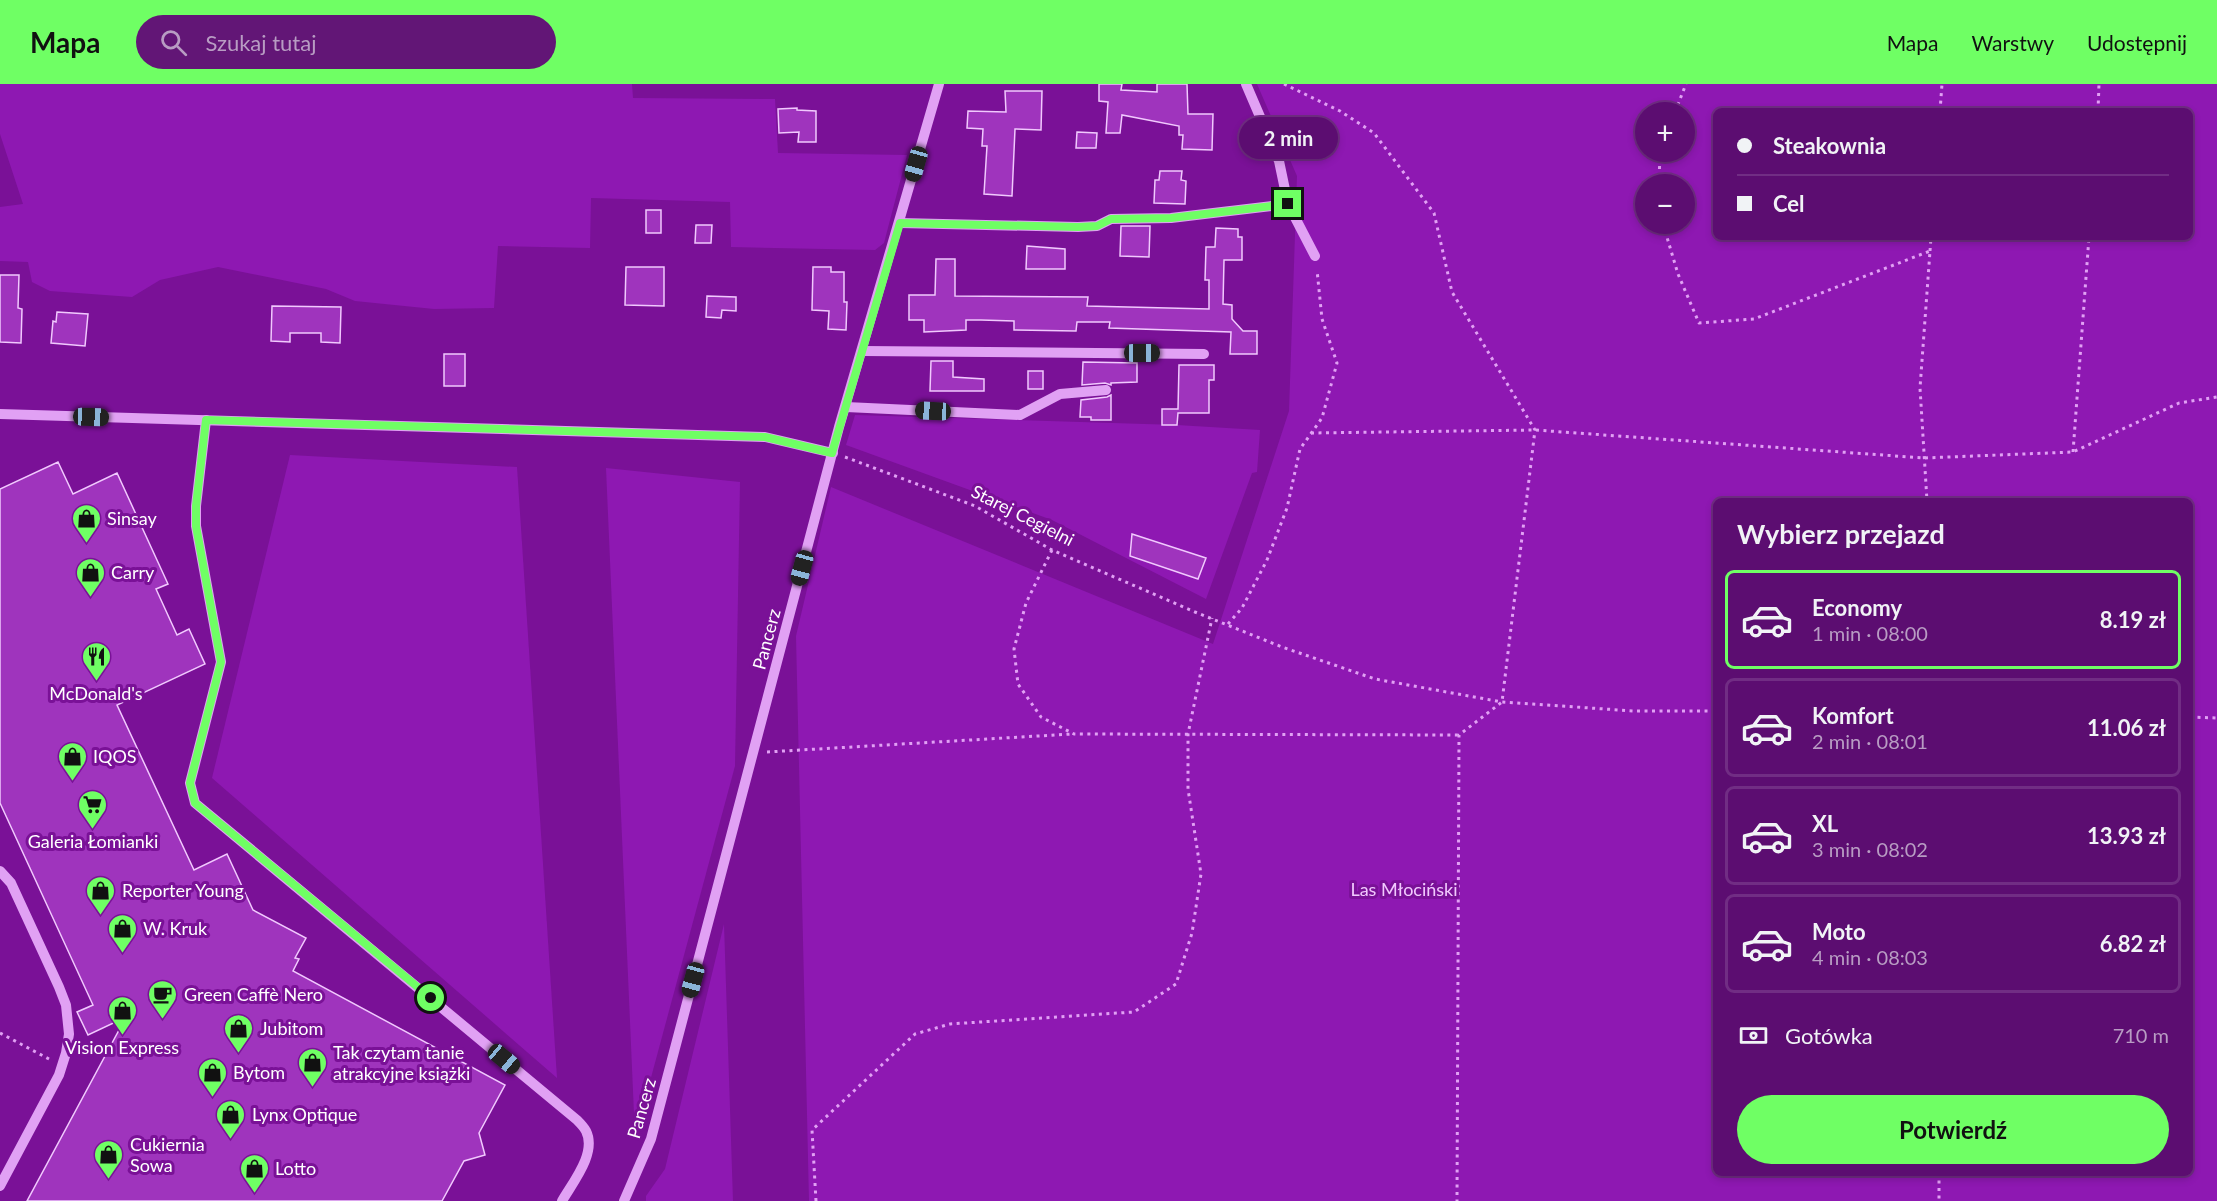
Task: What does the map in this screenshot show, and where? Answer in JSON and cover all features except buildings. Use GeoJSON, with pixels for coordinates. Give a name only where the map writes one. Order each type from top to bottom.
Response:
{"type":"FeatureCollection","features":[{"type":"Feature","properties":{"kind":"street","name":"Pancerz"},"geometry":{"type":"LineString","coordinates":[[624,1201],[651,1139],[832,453],[939,84]]}},
{"type":"Feature","properties":{"kind":"street"},"geometry":{"type":"LineString","coordinates":[[1246,84],[1279,161],[1288,204],[1315,256]]}},
{"type":"Feature","properties":{"kind":"street"},"geometry":{"type":"LineString","coordinates":[[900,223],[1078,227],[1097,226],[1111,219],[1171,218],[1288,204]]}},
{"type":"Feature","properties":{"kind":"street"},"geometry":{"type":"LineString","coordinates":[[863,351],[1204,354]]}},
{"type":"Feature","properties":{"kind":"street"},"geometry":{"type":"LineString","coordinates":[[846,407],[1020,415],[1059,394],[1106,390]]}},
{"type":"Feature","properties":{"kind":"street"},"geometry":{"type":"LineString","coordinates":[[0,414],[765,437],[832,453]]}},
{"type":"Feature","properties":{"kind":"street"},"geometry":{"type":"LineString","coordinates":[[206,420],[196,506],[196,526],[221,662],[190,783],[195,803],[577,1119],[586,1132],[589,1144],[586,1157],[562,1201]]}},
{"type":"Feature","properties":{"kind":"street"},"geometry":{"type":"LineString","coordinates":[[0,871],[11,883],[59,987],[66,1005],[69,1034],[59,1075],[0,1186]]}},
{"type":"Feature","properties":{"kind":"path"},"geometry":{"type":"LineString","coordinates":[[754,752],[1074,734],[1459,735],[1502,702],[1535,430],[1452,292],[1434,213],[1374,133],[1340,111],[1284,84]]}},
{"type":"Feature","properties":{"kind":"path"},"geometry":{"type":"LineString","coordinates":[[1680,102],[1686,84]]}},
{"type":"Feature","properties":{"kind":"path"},"geometry":{"type":"LineString","coordinates":[[1940,108],[1942,84]]}},
{"type":"Feature","properties":{"kind":"path"},"geometry":{"type":"LineString","coordinates":[[2098,108],[2099,84]]}},
{"type":"Feature","properties":{"kind":"path"},"geometry":{"type":"LineString","coordinates":[[1666,234],[1678,274],[1699,323],[1754,319],[1930,251]]}},
{"type":"Feature","properties":{"kind":"path"},"geometry":{"type":"LineString","coordinates":[[1927,498],[1920,388],[1931,240]]}},
{"type":"Feature","properties":{"kind":"path"},"geometry":{"type":"LineString","coordinates":[[2073,452],[2089,240]]}},
{"type":"Feature","properties":{"kind":"path"},"geometry":{"type":"LineString","coordinates":[[1228,624],[1242,608],[1267,560],[1287,508],[1300,449],[1322,418],[1336,363],[1322,319],[1315,256]]}},
{"type":"Feature","properties":{"kind":"path"},"geometry":{"type":"LineString","coordinates":[[1311,433],[1535,430],[1924,458],[2073,452],[2179,403],[2217,397]]}},
{"type":"Feature","properties":{"kind":"path","name":"Starej Cegielni"},"geometry":{"type":"LineString","coordinates":[[832,453],[975,506],[1052,550],[1195,612],[1282,647],[1375,679],[1502,702],[1634,711],[1713,711]]}},
{"type":"Feature","properties":{"kind":"path"},"geometry":{"type":"LineString","coordinates":[[1052,550],[1026,603],[1014,649],[1018,684],[1041,717],[1074,734]]}},
{"type":"Feature","properties":{"kind":"path"},"geometry":{"type":"LineString","coordinates":[[816,1201],[812,1130],[915,1034],[950,1024],[1134,1012],[1176,984],[1191,933],[1201,874],[1188,789],[1188,734],[1212,618]]}},
{"type":"Feature","properties":{"kind":"path"},"geometry":{"type":"LineString","coordinates":[[2193,717],[2217,718]]}},
{"type":"Feature","properties":{"kind":"path"},"geometry":{"type":"LineString","coordinates":[[1457,1201],[1459,735]]}},
{"type":"Feature","properties":{"kind":"path"},"geometry":{"type":"LineString","coordinates":[[0,1033],[48,1059],[57,1060]]}},
{"type":"Feature","properties":{"kind":"path"},"geometry":{"type":"LineString","coordinates":[[1939,1176],[1939,1201]]}},
{"type":"Feature","properties":{"kind":"green space"},"geometry":{"type":"Polygon","coordinates":[[[0,84],[632,84],[633,98],[775,99],[778,153],[907,155],[884,243],[875,250],[731,247],[730,202],[591,198],[590,248],[498,246],[494,308],[434,309],[355,301],[326,289],[218,267],[160,280],[132,297],[50,291],[32,282],[28,262],[0,261],[0,207],[23,204],[0,134],[0,84]]]}},
{"type":"Feature","properties":{"kind":"green space","name":"Las Młociński"},"geometry":{"type":"Polygon","coordinates":[[[1257,84],[2217,84],[2217,1201],[809,1201],[796,636],[831,487],[1213,644],[1289,411],[1297,176],[1257,84]]]}},
{"type":"Feature","properties":{"kind":"green space"},"geometry":{"type":"Polygon","coordinates":[[[855,415],[1177,425],[1260,430],[1257,472],[1252,473],[1206,599],[1052,520],[846,445],[855,415]]]}},
{"type":"Feature","properties":{"kind":"green space"},"geometry":{"type":"Polygon","coordinates":[[[290,455],[517,467],[557,1078],[212,778],[290,455]]]}},
{"type":"Feature","properties":{"kind":"green space"},"geometry":{"type":"Polygon","coordinates":[[[606,468],[740,482],[735,766],[635,1137],[606,468]]]}},
{"type":"Feature","properties":{"kind":"green space"},"geometry":{"type":"Polygon","coordinates":[[[724,924],[733,1201],[646,1201],[646,1196],[665,1169],[724,924]]]}},
{"type":"Feature","properties":{"kind":"place","name":"Sinsay"},"geometry":{"type":"Point","coordinates":[86,544]}},
{"type":"Feature","properties":{"kind":"place","name":"Carry"},"geometry":{"type":"Point","coordinates":[90,598]}},
{"type":"Feature","properties":{"kind":"place","name":"McDonald's"},"geometry":{"type":"Point","coordinates":[96,682]}},
{"type":"Feature","properties":{"kind":"place","name":"IQOS"},"geometry":{"type":"Point","coordinates":[72,782]}},
{"type":"Feature","properties":{"kind":"place","name":"Galeria Łomianki"},"geometry":{"type":"Point","coordinates":[93,830]}},
{"type":"Feature","properties":{"kind":"place","name":"Reporter Young"},"geometry":{"type":"Point","coordinates":[101,916]}},
{"type":"Feature","properties":{"kind":"place","name":"W. Kruk"},"geometry":{"type":"Point","coordinates":[122,954]}},
{"type":"Feature","properties":{"kind":"place","name":"Green Caffè Nero"},"geometry":{"type":"Point","coordinates":[163,1020]}},
{"type":"Feature","properties":{"kind":"place","name":"Vision Express"},"geometry":{"type":"Point","coordinates":[122,1036]}},
{"type":"Feature","properties":{"kind":"place","name":"Jubitom"},"geometry":{"type":"Point","coordinates":[239,1054]}},
{"type":"Feature","properties":{"kind":"place","name":"Tak czytam tanie atrakcyjne książki"},"geometry":{"type":"Point","coordinates":[312,1088]}},
{"type":"Feature","properties":{"kind":"place","name":"Bytom"},"geometry":{"type":"Point","coordinates":[212,1098]}},
{"type":"Feature","properties":{"kind":"place","name":"Lynx Optique"},"geometry":{"type":"Point","coordinates":[231,1140]}},
{"type":"Feature","properties":{"kind":"place","name":"Cukiernia Sowa"},"geometry":{"type":"Point","coordinates":[109,1180]}},
{"type":"Feature","properties":{"kind":"place","name":"Lotto"},"geometry":{"type":"Point","coordinates":[254,1194]}},
{"type":"Feature","properties":{"kind":"route"},"geometry":{"type":"LineString","coordinates":[[431,998],[195,803],[190,783],[221,662],[196,526],[196,506],[206,420],[765,437],[832,453],[900,223],[1078,227],[1097,226],[1111,219],[1171,218],[1288,204]]}}]}
